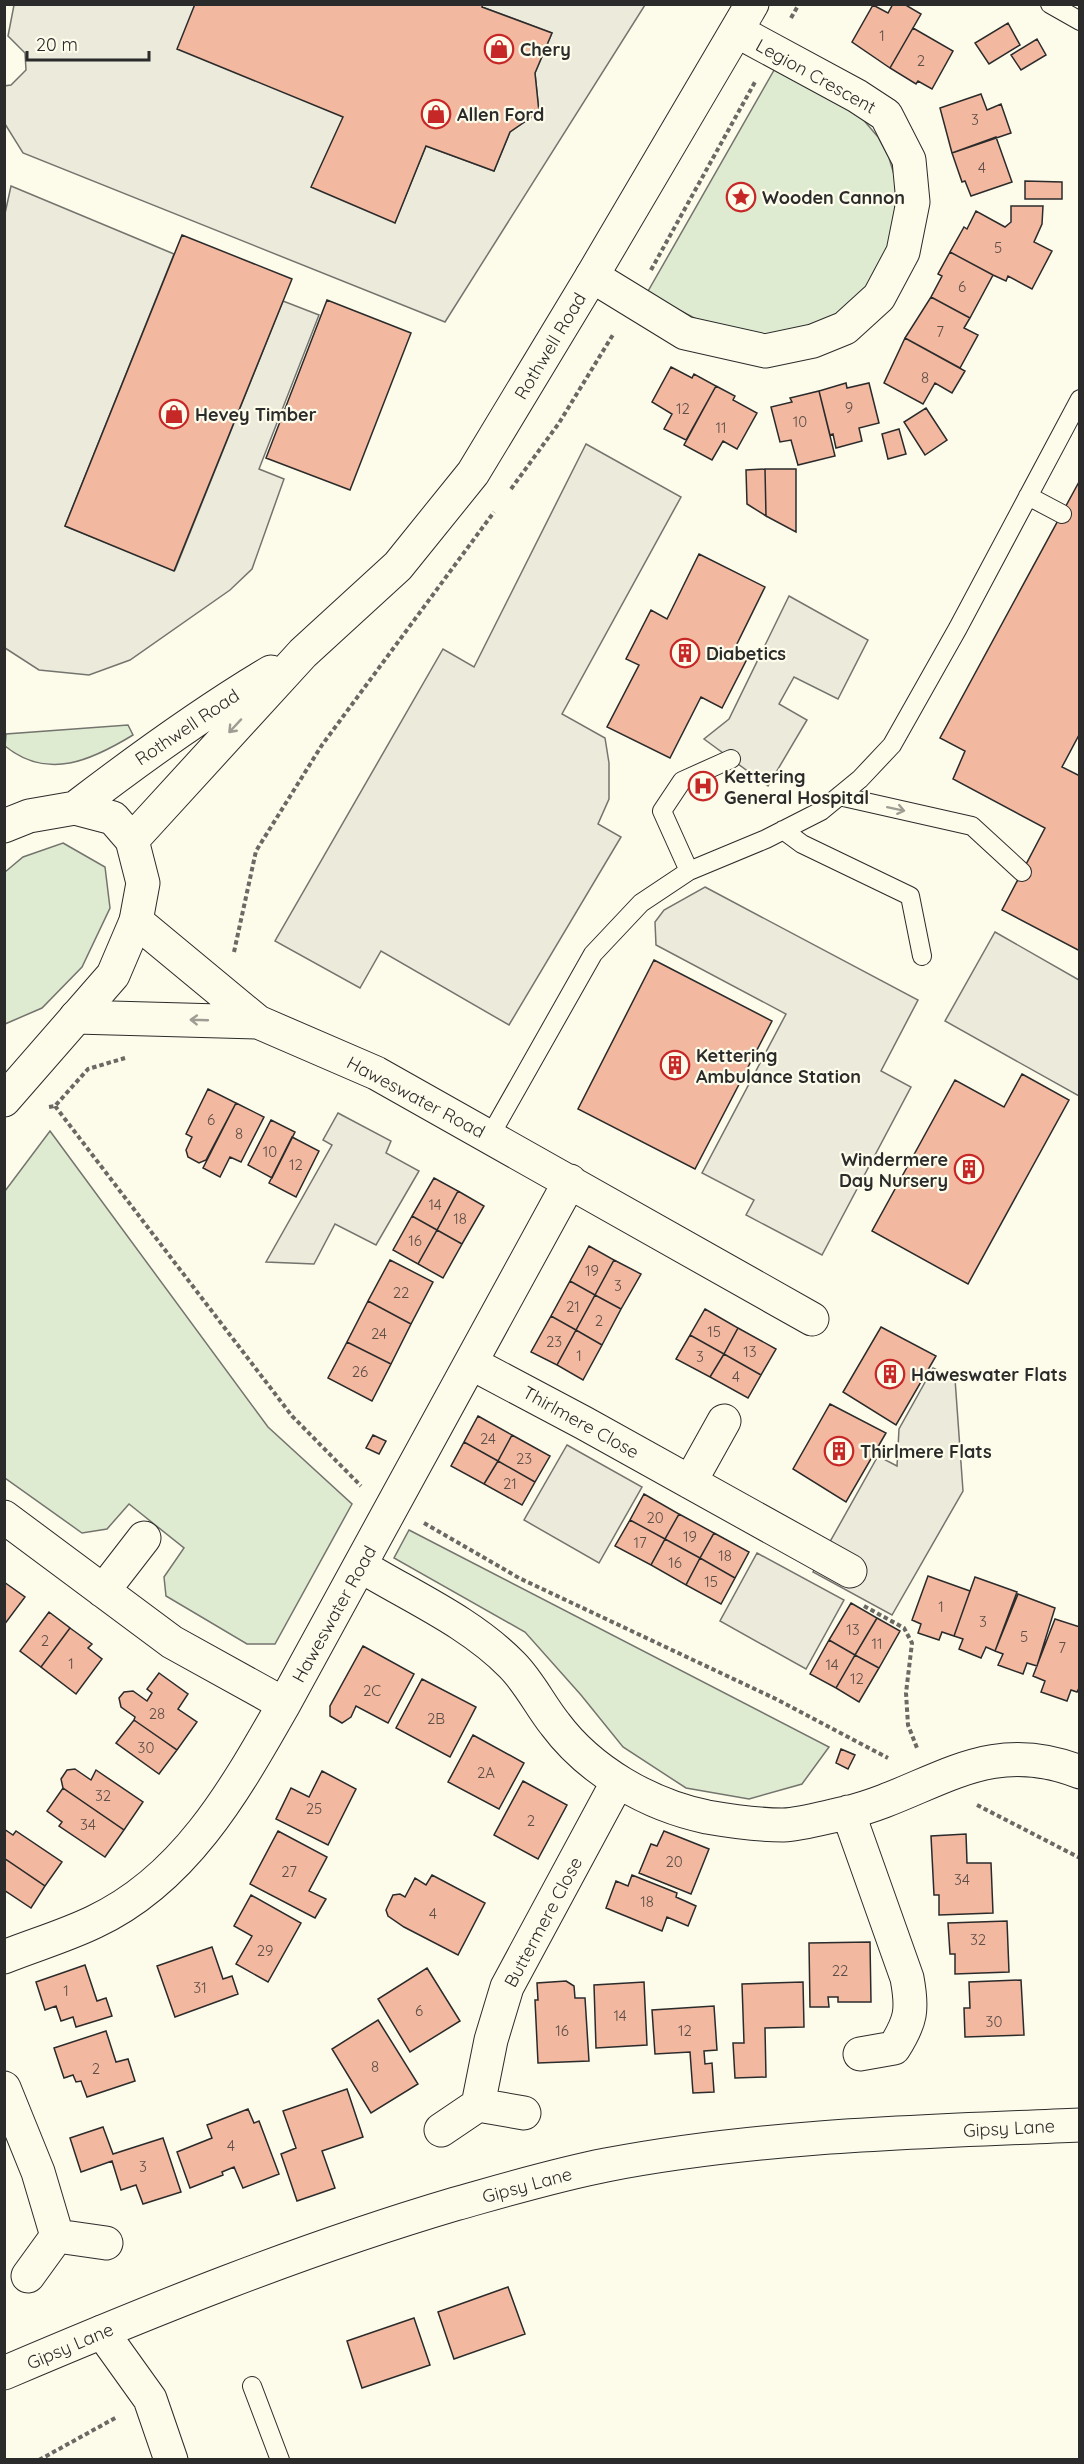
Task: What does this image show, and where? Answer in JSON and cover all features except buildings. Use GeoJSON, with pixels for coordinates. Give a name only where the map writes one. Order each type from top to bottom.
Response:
{"type":"FeatureCollection","features":[{"type":"Feature","properties":{"kind":"street","name":"Rothwell Road"},"geometry":{"type":"LineString","coordinates":[[132,840],[303,652],[398,567],[473,473],[745,18]]}},
{"type":"Feature","properties":{"kind":"street","name":"Legion Crescent"},"geometry":{"type":"LineString","coordinates":[[592,276],[685,333],[765,351],[813,341],[844,328],[879,297],[903,252],[913,202],[909,160],[886,115],[745,18]]}},
{"type":"Feature","properties":{"kind":"street","name":"Rothwell Road"},"geometry":{"type":"LineString","coordinates":[[75,808],[150,750],[218,703],[303,652]]}},
{"type":"Feature","properties":{"kind":"street"},"geometry":{"type":"LineString","coordinates":[[4,826],[29,816],[75,808],[113,818],[132,840],[143,883],[136,921],[113,975],[4,1100]]}},
{"type":"Feature","properties":{"kind":"street","name":"Haweswater Road"},"geometry":{"type":"LineString","coordinates":[[136,921],[258,1022],[376,1073],[812,1319]]}},
{"type":"Feature","properties":{"kind":"street","name":"Haweswater Road"},"geometry":{"type":"LineString","coordinates":[[76,1017],[258,1022]]}},
{"type":"Feature","properties":{"kind":"street"},"geometry":{"type":"LineString","coordinates":[[4,1065],[47,1050]]}},
{"type":"Feature","properties":{"kind":"street","name":"Haweswater Road"},"geometry":{"type":"LineString","coordinates":[[4,1957],[96,1922],[147,1889],[179,1863],[247,1768],[284,1704],[570,1181]]}},
{"type":"Feature","properties":{"kind":"street","name":"Thirlmere Close"},"geometry":{"type":"LineString","coordinates":[[471,1363],[850,1571]]}},
{"type":"Feature","properties":{"kind":"street"},"geometry":{"type":"LineString","coordinates":[[690,1482],[724,1421]]}},
{"type":"Feature","properties":{"kind":"street"},"geometry":{"type":"LineString","coordinates":[[4,1517],[172,1642],[284,1704]]}},
{"type":"Feature","properties":{"kind":"street"},"geometry":{"type":"LineString","coordinates":[[103,1592],[144,1538]]}},
{"type":"Feature","properties":{"kind":"street"},"geometry":{"type":"LineString","coordinates":[[361,1566],[455,1620],[486,1642],[514,1666],[556,1725],[585,1757],[618,1781],[662,1803],[706,1816],[784,1825],[848,1812],[967,1766],[1019,1759],[1055,1762],[1080,1772]]}},
{"type":"Feature","properties":{"kind":"street","name":"Buttermere Close"},"geometry":{"type":"LineString","coordinates":[[478,2105],[491,2040],[507,1987],[618,1781]]}},
{"type":"Feature","properties":{"kind":"street"},"geometry":{"type":"LineString","coordinates":[[848,1812],[907,1978],[912,2003],[908,2026],[894,2048],[860,2054]]}},
{"type":"Feature","properties":{"kind":"street"},"geometry":{"type":"LineString","coordinates":[[4,2088],[38,2172],[57,2236]]}},
{"type":"Feature","properties":{"kind":"street"},"geometry":{"type":"LineString","coordinates":[[441,2130],[478,2105],[524,2113]]}},
{"type":"Feature","properties":{"kind":"street","name":"Gipsy Lane"},"geometry":{"type":"LineString","coordinates":[[4,2373],[184,2297],[348,2236],[523,2184],[604,2165],[681,2152],[813,2138],[1080,2125]]}},
{"type":"Feature","properties":{"kind":"street"},"geometry":{"type":"LineString","coordinates":[[57,2236],[106,2243]]}},
{"type":"Feature","properties":{"kind":"street"},"geometry":{"type":"LineString","coordinates":[[28,2276],[57,2236]]}},
{"type":"Feature","properties":{"kind":"street"},"geometry":{"type":"LineString","coordinates":[[102,2332],[150,2399],[171,2460]]}},
{"type":"Feature","properties":{"kind":"lane"},"geometry":{"type":"LineString","coordinates":[[1050,4],[1080,21]]}},
{"type":"Feature","properties":{"kind":"lane"},"geometry":{"type":"LineString","coordinates":[[490,1136],[593,954],[641,903],[689,871],[821,811],[860,780],[892,745],[1080,399]]}},
{"type":"Feature","properties":{"kind":"lane"},"geometry":{"type":"LineString","coordinates":[[1028,496],[1062,514]]}},
{"type":"Feature","properties":{"kind":"lane"},"geometry":{"type":"LineString","coordinates":[[689,871],[662,811],[682,781],[731,759]]}},
{"type":"Feature","properties":{"kind":"lane"},"geometry":{"type":"LineString","coordinates":[[839,796],[972,826],[1022,872]]}},
{"type":"Feature","properties":{"kind":"lane"},"geometry":{"type":"LineString","coordinates":[[783,830],[802,843],[910,896],[922,956]]}},
{"type":"Feature","properties":{"kind":"lane"},"geometry":{"type":"LineString","coordinates":[[252,2386],[280,2460]]}},
{"type":"Feature","properties":{"kind":"path"},"geometry":{"type":"LineString","coordinates":[[646,280],[761,73]]}},
{"type":"Feature","properties":{"kind":"path"},"geometry":{"type":"LineString","coordinates":[[510,489],[559,423],[620,322]]}},
{"type":"Feature","properties":{"kind":"path"},"geometry":{"type":"LineString","coordinates":[[234,951],[256,851],[322,745],[496,508]]}},
{"type":"Feature","properties":{"kind":"path"},"geometry":{"type":"LineString","coordinates":[[132,1055],[88,1069],[55,1106],[292,1416],[367,1492]]}},
{"type":"Feature","properties":{"kind":"path"},"geometry":{"type":"LineString","coordinates":[[415,1518],[519,1578],[776,1699],[897,1763]]}},
{"type":"Feature","properties":{"kind":"path"},"geometry":{"type":"LineString","coordinates":[[850,1571],[865,1608],[904,1628],[912,1643],[906,1693],[908,1725],[919,1753]]}},
{"type":"Feature","properties":{"kind":"path"},"geometry":{"type":"LineString","coordinates":[[971,1802],[1080,1858]]}},
{"type":"Feature","properties":{"kind":"path"},"geometry":{"type":"LineString","coordinates":[[111,2410],[114,2419]]}},
{"type":"Feature","properties":{"kind":"path"},"geometry":{"type":"LineString","coordinates":[[39,2460],[123,2413]]}},
{"type":"Feature","properties":{"kind":"green space"},"geometry":{"type":"Polygon","coordinates":[[[777,65],[861,117],[878,137],[889,158],[896,181],[894,235],[875,280],[832,322],[776,338],[696,319],[647,293],[777,65]]]}},
{"type":"Feature","properties":{"kind":"green space"},"geometry":{"type":"Polygon","coordinates":[[[128,725],[133,735],[102,752],[70,763],[37,763],[21,757],[5,746],[6,734],[128,725]]]}},
{"type":"Feature","properties":{"kind":"green space"},"geometry":{"type":"Polygon","coordinates":[[[63,843],[105,867],[110,908],[82,967],[42,1008],[5,1024],[5,872],[23,857],[63,843]]]}},
{"type":"Feature","properties":{"kind":"green space"},"geometry":{"type":"Polygon","coordinates":[[[50,1131],[268,1427],[352,1504],[275,1644],[247,1644],[166,1596],[164,1577],[184,1548],[129,1504],[107,1529],[82,1533],[5,1478],[5,1191],[50,1131]]]}},
{"type":"Feature","properties":{"kind":"green space"},"geometry":{"type":"Polygon","coordinates":[[[409,1530],[829,1747],[802,1784],[749,1799],[686,1788],[623,1747],[525,1632],[394,1558],[409,1530]]]}},
{"type":"Feature","properties":{"kind":"shaded area"},"geometry":{"type":"Polygon","coordinates":[[[14,5],[195,5],[343,117],[395,222],[426,146],[494,171],[510,132],[539,112],[535,73],[552,33],[482,7],[483,5],[645,5],[445,322],[23,153],[5,124],[4,86],[11,85],[26,70],[25,53],[8,36],[14,5]]]}},
{"type":"Feature","properties":{"kind":"shaded area"},"geometry":{"type":"Polygon","coordinates":[[[11,186],[174,254],[65,526],[175,570],[283,301],[319,315],[259,469],[284,479],[252,569],[230,590],[130,660],[89,675],[39,670],[5,648],[4,218],[11,186]]]}},
{"type":"Feature","properties":{"kind":"shaded area"},"geometry":{"type":"Polygon","coordinates":[[[586,444],[681,497],[562,714],[605,738],[609,763],[609,799],[598,824],[621,837],[509,1025],[381,951],[360,988],[275,941],[443,649],[474,667],[586,444]]]}},
{"type":"Feature","properties":{"kind":"shaded area"},"geometry":{"type":"Polygon","coordinates":[[[789,596],[868,640],[838,699],[794,677],[779,704],[807,720],[768,786],[704,739],[729,719],[789,596]]]}},
{"type":"Feature","properties":{"kind":"shaded area"},"geometry":{"type":"Polygon","coordinates":[[[705,887],[918,1000],[881,1071],[911,1087],[822,1255],[746,1215],[754,1200],[702,1173],[786,1014],[656,945],[655,922],[664,910],[705,887]]]}},
{"type":"Feature","properties":{"kind":"shaded area"},"geometry":{"type":"Polygon","coordinates":[[[995,932],[1079,980],[1079,1096],[945,1021],[995,932]]]}},
{"type":"Feature","properties":{"kind":"shaded area"},"geometry":{"type":"Polygon","coordinates":[[[338,1113],[391,1141],[386,1153],[419,1171],[376,1245],[335,1224],[314,1264],[266,1262],[332,1145],[323,1140],[338,1113]]]}},
{"type":"Feature","properties":{"kind":"shaded area"},"geometry":{"type":"Polygon","coordinates":[[[933,1368],[955,1379],[963,1491],[892,1615],[813,1572],[878,1456],[897,1466],[899,1429],[933,1368]]]}},
{"type":"Feature","properties":{"kind":"shaded area"},"geometry":{"type":"Polygon","coordinates":[[[567,1445],[642,1487],[599,1563],[524,1520],[567,1445]]]}},
{"type":"Feature","properties":{"kind":"shaded area"},"geometry":{"type":"Polygon","coordinates":[[[757,1553],[844,1600],[806,1669],[720,1621],[757,1553]]]}},
{"type":"Feature","properties":{"kind":"place","name":"Chery"},"geometry":{"type":"Point","coordinates":[499,49]}},
{"type":"Feature","properties":{"kind":"place","name":"Allen Ford"},"geometry":{"type":"Point","coordinates":[436,114]}},
{"type":"Feature","properties":{"kind":"place","name":"Wooden Cannon"},"geometry":{"type":"Point","coordinates":[741,197]}},
{"type":"Feature","properties":{"kind":"place","name":"Hevey Timber"},"geometry":{"type":"Point","coordinates":[174,414]}},
{"type":"Feature","properties":{"kind":"place","name":"Diabetics"},"geometry":{"type":"Point","coordinates":[685,653]}},
{"type":"Feature","properties":{"kind":"place","name":"Kettering General Hospital"},"geometry":{"type":"Point","coordinates":[703,786]}},
{"type":"Feature","properties":{"kind":"place","name":"Kettering Ambulance Station"},"geometry":{"type":"Point","coordinates":[675,1065]}},
{"type":"Feature","properties":{"kind":"place","name":"Windermere Day Nursery"},"geometry":{"type":"Point","coordinates":[969,1169]}},
{"type":"Feature","properties":{"kind":"place","name":"Haweswater Flats"},"geometry":{"type":"Point","coordinates":[890,1374]}},
{"type":"Feature","properties":{"kind":"place","name":"Thirlmere Flats"},"geometry":{"type":"Point","coordinates":[839,1451]}}]}
